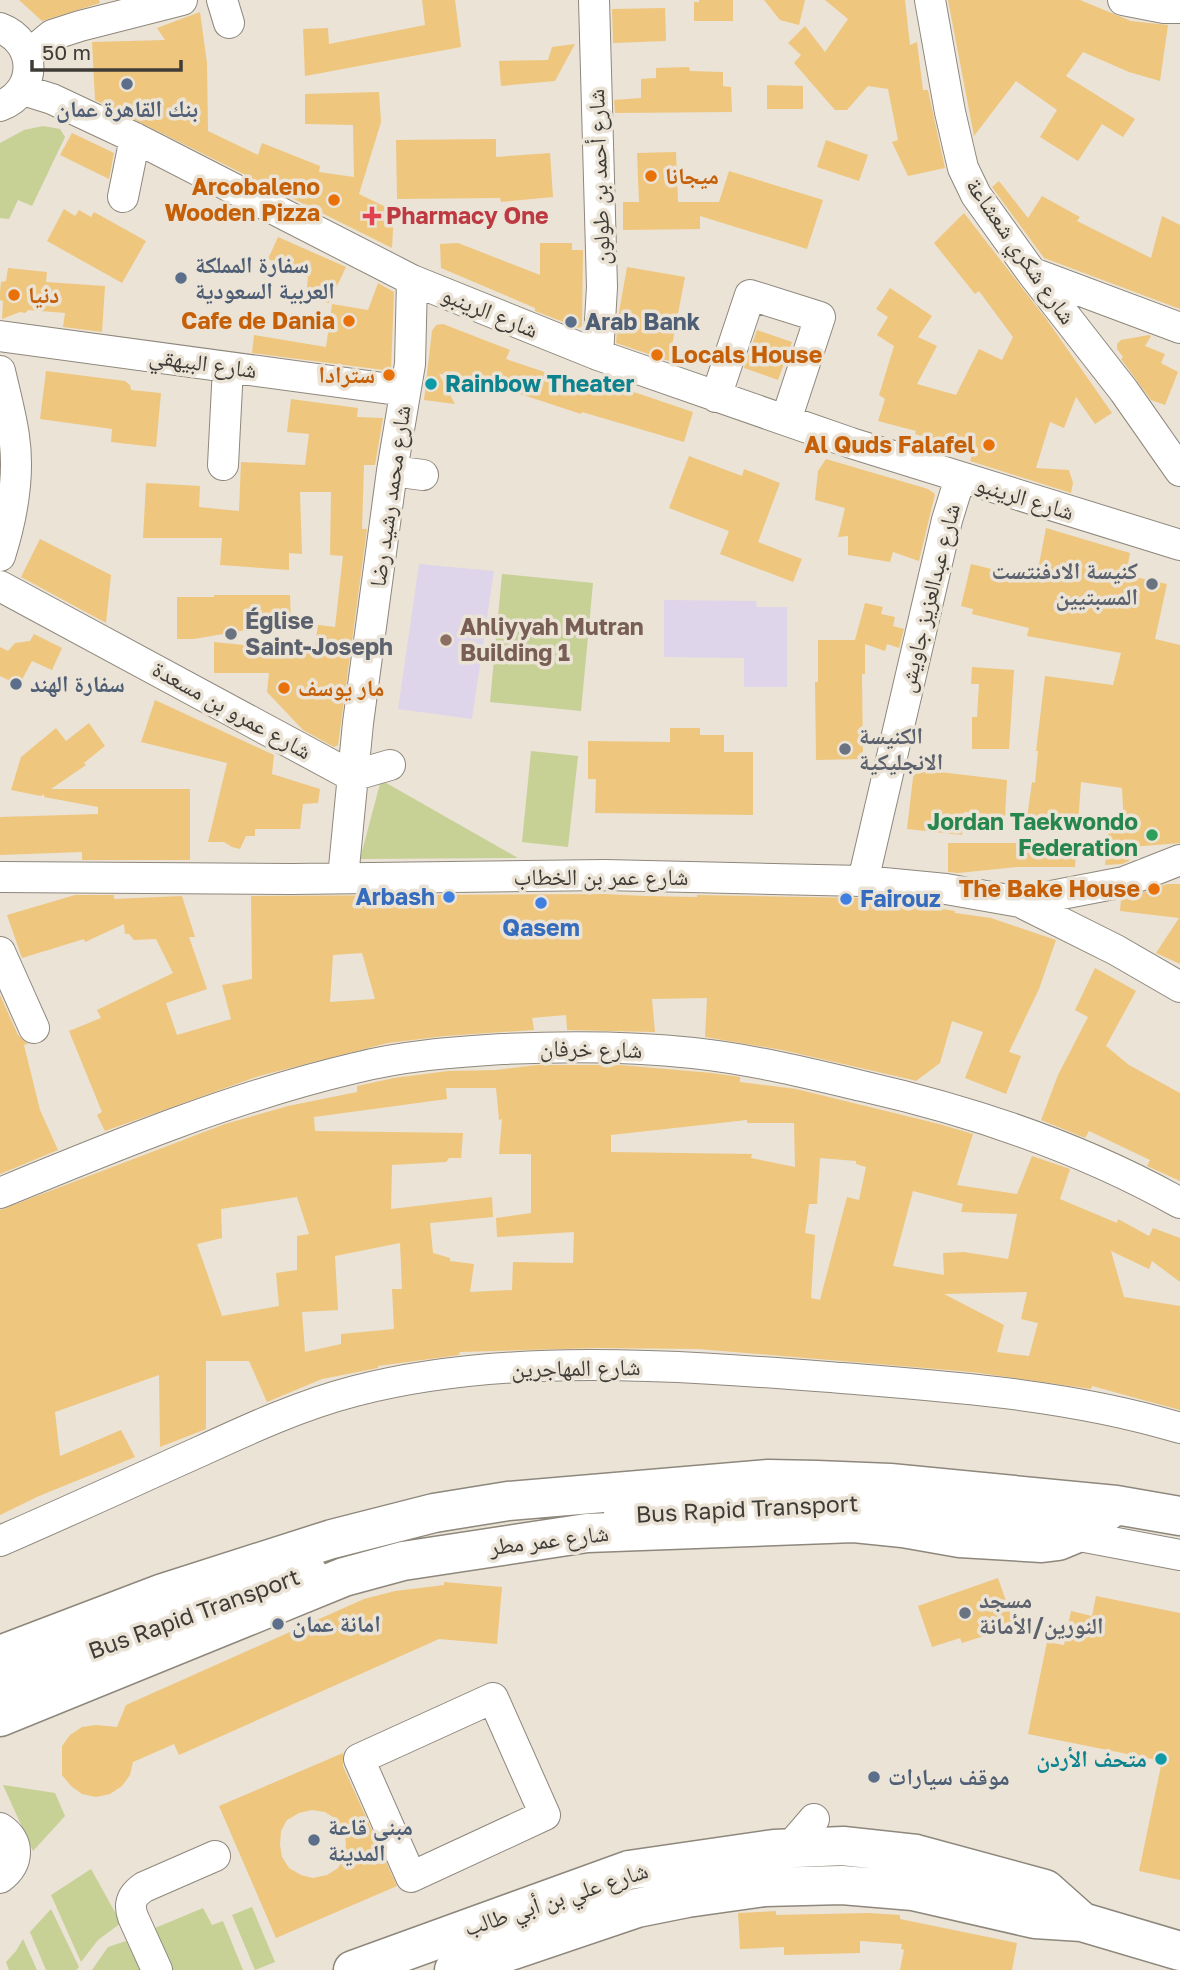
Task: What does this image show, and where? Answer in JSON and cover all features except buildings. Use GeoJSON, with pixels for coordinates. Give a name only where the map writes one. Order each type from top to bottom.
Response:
{"type":"FeatureCollection","features":[{"type":"Feature","properties":{"kind":"main road","name":"شارع عمر مطر"},"geometry":{"type":"LineString","coordinates":[[0,1655],[163,1593],[332,1539],[434,1513],[508,1501],[768,1479],[890,1483],[1116,1505],[1180,1516]]}},
{"type":"Feature","properties":{"kind":"main road","name":"شارع عمر مطر"},"geometry":{"type":"LineString","coordinates":[[0,1717],[344,1577],[416,1558],[587,1533],[762,1525],[854,1523],[960,1538],[1042,1544],[1075,1534],[1116,1505]]}},
{"type":"Feature","properties":{"kind":"main road","name":"شارع علي بن أبي طالب"},"geometry":{"type":"LineString","coordinates":[[353,1970],[629,1870],[684,1860],[789,1848],[843,1846],[916,1854],[1045,1889],[1082,1922]]}},
{"type":"Feature","properties":{"kind":"main road","name":"شارع علي بن أبي طالب"},"geometry":{"type":"LineString","coordinates":[[454,1970],[637,1908],[765,1887],[842,1885],[913,1891],[1035,1919],[1082,1922],[1177,1949]]}},
{"type":"Feature","properties":{"kind":"street","name":"شارع أحمد بن طولون"},"geometry":{"type":"LineString","coordinates":[[594,0],[602,287],[598,355]]}},
{"type":"Feature","properties":{"kind":"street","name":"شارع شكري شعشاعة"},"geometry":{"type":"LineString","coordinates":[[930,0],[963,168],[976,195],[1032,273],[1124,391],[1180,471]]}},
{"type":"Feature","properties":{"kind":"street"},"geometry":{"type":"LineString","coordinates":[[1123,0],[1143,5],[1180,8]]}},
{"type":"Feature","properties":{"kind":"street"},"geometry":{"type":"LineString","coordinates":[[28,55],[51,35],[164,3]]}},
{"type":"Feature","properties":{"kind":"street"},"geometry":{"type":"LineString","coordinates":[[0,28],[14,35],[28,55],[29,68],[11,98]]}},
{"type":"Feature","properties":{"kind":"street"},"geometry":{"type":"LineString","coordinates":[[51,35],[47,64],[48,86],[52,99]]}},
{"type":"Feature","properties":{"kind":"street","name":"شارع الرينبو"},"geometry":{"type":"LineString","coordinates":[[11,98],[52,99],[135,138],[412,280],[598,355],[960,478],[1180,545]]}},
{"type":"Feature","properties":{"kind":"street"},"geometry":{"type":"LineString","coordinates":[[123,197],[135,138]]}},
{"type":"Feature","properties":{"kind":"street"},"geometry":{"type":"LineString","coordinates":[[1032,273],[1180,328]]}},
{"type":"Feature","properties":{"kind":"street","name":"شارع محمد رشيد رضا"},"geometry":{"type":"LineString","coordinates":[[344,877],[352,775],[392,471],[410,364],[412,280]]}},
{"type":"Feature","properties":{"kind":"street"},"geometry":{"type":"LineString","coordinates":[[716,397],[750,295],[820,317],[786,420]]}},
{"type":"Feature","properties":{"kind":"street","name":"شارع البيهقي"},"geometry":{"type":"LineString","coordinates":[[0,336],[405,391]]}},
{"type":"Feature","properties":{"kind":"street"},"geometry":{"type":"LineString","coordinates":[[223,465],[228,367]]}},
{"type":"Feature","properties":{"kind":"street"},"geometry":{"type":"LineString","coordinates":[[0,371],[14,438],[15,480],[10,524],[0,556]]}},
{"type":"Feature","properties":{"kind":"street"},"geometry":{"type":"LineString","coordinates":[[392,471],[423,475]]}},
{"type":"Feature","properties":{"kind":"street","name":"شارع عبدالعزيز جاويش"},"geometry":{"type":"LineString","coordinates":[[863,881],[944,531],[960,478]]}},
{"type":"Feature","properties":{"kind":"street","name":"شارع عمرو بن مسعدة"},"geometry":{"type":"LineString","coordinates":[[0,586],[112,634],[352,775]]}},
{"type":"Feature","properties":{"kind":"street"},"geometry":{"type":"LineString","coordinates":[[352,775],[390,765]]}},
{"type":"Feature","properties":{"kind":"street"},"geometry":{"type":"LineString","coordinates":[[1020,902],[1124,882],[1180,860]]}},
{"type":"Feature","properties":{"kind":"street","name":"شارع عمر بن الخطاب"},"geometry":{"type":"LineString","coordinates":[[0,877],[605,874],[863,881],[946,889],[1020,902],[1116,950],[1180,987]]}},
{"type":"Feature","properties":{"kind":"street"},"geometry":{"type":"LineString","coordinates":[[0,952],[34,1028]]}},
{"type":"Feature","properties":{"kind":"street","name":"شارع خرفان"},"geometry":{"type":"LineString","coordinates":[[0,1193],[153,1129],[356,1067],[462,1051],[575,1046],[694,1053],[803,1072],[926,1101],[992,1120],[1064,1149],[1180,1203]]}},
{"type":"Feature","properties":{"kind":"street","name":"شارع المهاجرين"},"geometry":{"type":"LineString","coordinates":[[0,1541],[238,1434],[319,1401],[386,1383],[486,1370],[590,1365],[676,1367],[898,1382],[1052,1401],[1113,1411],[1180,1428]]}},
{"type":"Feature","properties":{"kind":"street","name":"Bus Rapid Transport"},"geometry":{"type":"LineString","coordinates":[[0,1685],[216,1603],[387,1551],[540,1524],[645,1512],[853,1503],[936,1509],[1180,1555]]}},
{"type":"Feature","properties":{"kind":"street"},"geometry":{"type":"LineString","coordinates":[[493,1698],[545,1815],[411,1877],[359,1759],[493,1698]]}},
{"type":"Feature","properties":{"kind":"street"},"geometry":{"type":"LineString","coordinates":[[789,1848],[814,1819]]}},
{"type":"Feature","properties":{"kind":"street"},"geometry":{"type":"LineString","coordinates":[[0,1828],[11,1837],[16,1855],[13,1864],[0,1878]]}},
{"type":"Feature","properties":{"kind":"street"},"geometry":{"type":"LineString","coordinates":[[157,1970],[133,1917],[131,1899],[136,1892],[215,1856]]}},
{"type":"Feature","properties":{"kind":"shaded area","name":"Ahliyyah Mutran Building 1"},"geometry":{"type":"Polygon","coordinates":[[[419,564],[494,571],[472,719],[398,709],[419,564]]]}},
{"type":"Feature","properties":{"kind":"shaded area"},"geometry":{"type":"Polygon","coordinates":[[[664,600],[756,601],[757,607],[787,607],[787,687],[744,687],[744,658],[664,657],[664,600]]]}},
{"type":"Feature","properties":{"kind":"green space"},"geometry":{"type":"Polygon","coordinates":[[[43,126],[60,129],[65,137],[32,206],[18,200],[9,219],[0,218],[0,143],[24,130],[43,126]]]}},
{"type":"Feature","properties":{"kind":"green space"},"geometry":{"type":"Polygon","coordinates":[[[502,574],[593,583],[581,711],[490,702],[502,574]]]}},
{"type":"Feature","properties":{"kind":"green space"},"geometry":{"type":"Polygon","coordinates":[[[531,751],[578,756],[568,847],[522,842],[531,751]]]}},
{"type":"Feature","properties":{"kind":"green space"},"geometry":{"type":"Polygon","coordinates":[[[381,780],[518,858],[360,859],[381,780]]]}},
{"type":"Feature","properties":{"kind":"green space"},"geometry":{"type":"Polygon","coordinates":[[[3,1785],[55,1793],[65,1816],[33,1851],[3,1785]]]}},
{"type":"Feature","properties":{"kind":"green space"},"geometry":{"type":"Polygon","coordinates":[[[91,1869],[121,1923],[98,1940],[81,1962],[51,1895],[91,1869]]]}},
{"type":"Feature","properties":{"kind":"green space"},"geometry":{"type":"Polygon","coordinates":[[[252,1907],[275,1962],[255,1970],[232,1915],[252,1907]]]}},
{"type":"Feature","properties":{"kind":"green space"},"geometry":{"type":"Polygon","coordinates":[[[203,1908],[212,1925],[223,1921],[243,1970],[165,1970],[148,1931],[203,1908]]]}},
{"type":"Feature","properties":{"kind":"green space"},"geometry":{"type":"Polygon","coordinates":[[[51,1909],[79,1967],[76,1970],[46,1970],[30,1932],[51,1909]]]}},
{"type":"Feature","properties":{"kind":"green space"},"geometry":{"type":"Polygon","coordinates":[[[23,1939],[37,1970],[9,1970],[6,1962],[23,1939]]]}},
{"type":"Feature","properties":{"kind":"green space"},"geometry":{"type":"Polygon","coordinates":[[[126,1941],[140,1970],[92,1970],[108,1947],[126,1941]]]}},
{"type":"Feature","properties":{"kind":"place","name":"بنك القاهرة عمان"},"geometry":{"type":"Point","coordinates":[127,84]}},
{"type":"Feature","properties":{"kind":"place","name":"ميجانا"},"geometry":{"type":"Point","coordinates":[651,176]}},
{"type":"Feature","properties":{"kind":"place","name":"Arcobaleno Wooden Pizza"},"geometry":{"type":"Point","coordinates":[334,200]}},
{"type":"Feature","properties":{"kind":"place","name":"Pharmacy One"},"geometry":{"type":"Point","coordinates":[372,216]}},
{"type":"Feature","properties":{"kind":"place","name":"سفارة المملكة العربية السعودية"},"geometry":{"type":"Point","coordinates":[181,278]}},
{"type":"Feature","properties":{"kind":"place","name":"دنيا"},"geometry":{"type":"Point","coordinates":[14,295]}},
{"type":"Feature","properties":{"kind":"place","name":"Cafe de Dania"},"geometry":{"type":"Point","coordinates":[349,321]}},
{"type":"Feature","properties":{"kind":"place","name":"Arab Bank"},"geometry":{"type":"Point","coordinates":[571,322]}},
{"type":"Feature","properties":{"kind":"place","name":"Locals House"},"geometry":{"type":"Point","coordinates":[657,355]}},
{"type":"Feature","properties":{"kind":"place","name":"سترادا"},"geometry":{"type":"Point","coordinates":[389,375]}},
{"type":"Feature","properties":{"kind":"place","name":"Rainbow Theater"},"geometry":{"type":"Point","coordinates":[431,384]}},
{"type":"Feature","properties":{"kind":"place","name":"Al Quds Falafel"},"geometry":{"type":"Point","coordinates":[989,445]}},
{"type":"Feature","properties":{"kind":"place","name":"كنيسة الادفنتست المسبتيين"},"geometry":{"type":"Point","coordinates":[1152,584]}},
{"type":"Feature","properties":{"kind":"place","name":"Église Saint-Joseph"},"geometry":{"type":"Point","coordinates":[231,634]}},
{"type":"Feature","properties":{"kind":"place","name":"Ahliyyah Mutran Building 1"},"geometry":{"type":"Point","coordinates":[446,640]}},
{"type":"Feature","properties":{"kind":"place","name":"سفارة الهند"},"geometry":{"type":"Point","coordinates":[16,684]}},
{"type":"Feature","properties":{"kind":"place","name":"مار يوسف"},"geometry":{"type":"Point","coordinates":[284,688]}},
{"type":"Feature","properties":{"kind":"place","name":"الكنيسة الانجليكية"},"geometry":{"type":"Point","coordinates":[845,749]}},
{"type":"Feature","properties":{"kind":"place","name":"Jordan Taekwondo Federation"},"geometry":{"type":"Point","coordinates":[1152,835]}},
{"type":"Feature","properties":{"kind":"place","name":"The Bake House"},"geometry":{"type":"Point","coordinates":[1154,889]}},
{"type":"Feature","properties":{"kind":"place","name":"Arbash"},"geometry":{"type":"Point","coordinates":[449,897]}},
{"type":"Feature","properties":{"kind":"place","name":"Fairouz"},"geometry":{"type":"Point","coordinates":[846,899]}},
{"type":"Feature","properties":{"kind":"place","name":"Qasem"},"geometry":{"type":"Point","coordinates":[541,903]}},
{"type":"Feature","properties":{"kind":"place","name":"مسجد النورين/الأمانة"},"geometry":{"type":"Point","coordinates":[965,1613]}},
{"type":"Feature","properties":{"kind":"place","name":"امانة عمان"},"geometry":{"type":"Point","coordinates":[278,1624]}},
{"type":"Feature","properties":{"kind":"place","name":"متحف الأردن"},"geometry":{"type":"Point","coordinates":[1161,1759]}},
{"type":"Feature","properties":{"kind":"place","name":"موقف سيارات"},"geometry":{"type":"Point","coordinates":[874,1777]}},
{"type":"Feature","properties":{"kind":"place","name":"مبنى قاعة المدينة"},"geometry":{"type":"Point","coordinates":[314,1840]}}]}
